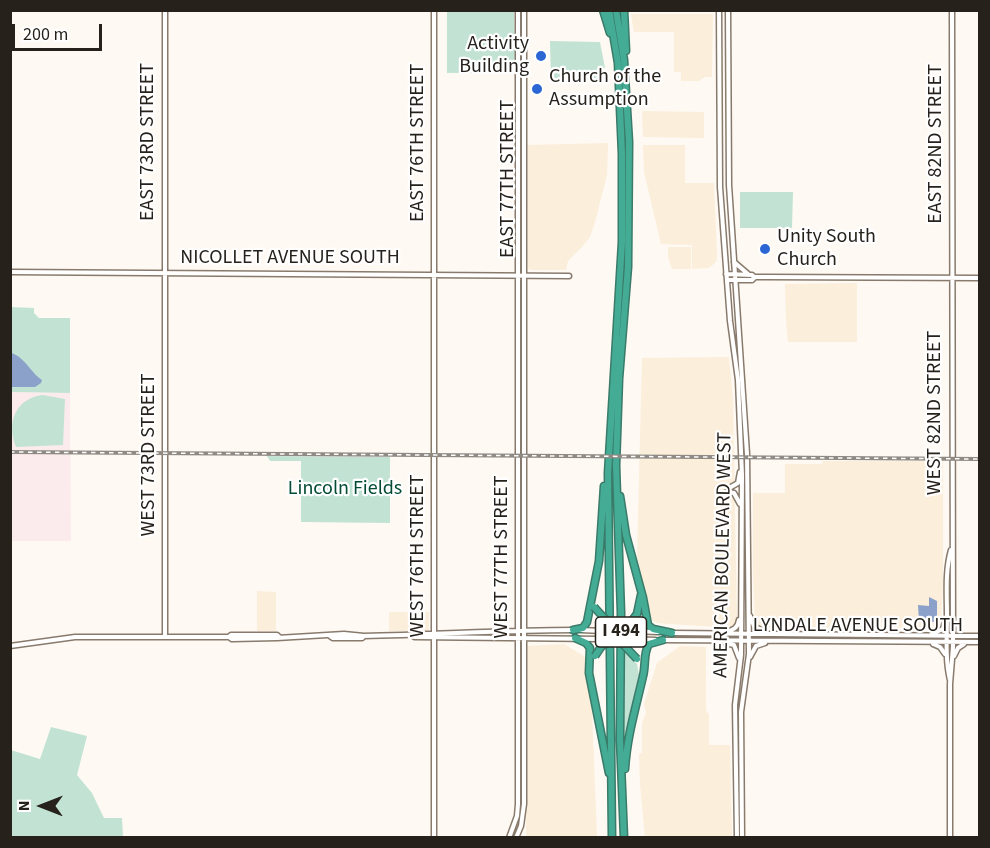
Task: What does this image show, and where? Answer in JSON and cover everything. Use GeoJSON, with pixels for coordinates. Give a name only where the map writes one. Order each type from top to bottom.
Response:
{"type":"FeatureCollection","features":[{"type":"Feature","properties":{"kind":"highway"},"geometry":{"type":"LineString","coordinates":[[603,10],[618,63]]}},
{"type":"Feature","properties":{"kind":"highway","name":"I 494"},"geometry":{"type":"LineString","coordinates":[[609,10],[618,63],[622,128],[622,242],[608,473],[612,803]]}},
{"type":"Feature","properties":{"kind":"highway","name":"I 494"},"geometry":{"type":"LineString","coordinates":[[616,10],[625,73],[628,120],[629,219],[616,466],[621,613],[620,739],[624,837]]}},
{"type":"Feature","properties":{"kind":"highway"},"geometry":{"type":"LineString","coordinates":[[624,10],[625,73]]}},
{"type":"Feature","properties":{"kind":"highway"},"geometry":{"type":"LineString","coordinates":[[616,466],[626,535],[650,627],[672,633]]}},
{"type":"Feature","properties":{"kind":"highway"},"geometry":{"type":"LineString","coordinates":[[573,630],[583,628],[587,622],[598,561],[604,488],[608,473]]}},
{"type":"Feature","properties":{"kind":"highway"},"geometry":{"type":"LineString","coordinates":[[592,590],[594,607],[637,659],[640,668],[640,683]]}},
{"type":"Feature","properties":{"kind":"highway"},"geometry":{"type":"LineString","coordinates":[[591,683],[595,656],[601,647],[628,625],[637,614],[641,592]]}},
{"type":"Feature","properties":{"kind":"highway"},"geometry":{"type":"LineString","coordinates":[[598,631],[629,639]]}},
{"type":"Feature","properties":{"kind":"highway"},"geometry":{"type":"LineString","coordinates":[[597,639],[634,632]]}},
{"type":"Feature","properties":{"kind":"highway"},"geometry":{"type":"LineString","coordinates":[[575,638],[586,643],[590,648],[591,683],[604,740],[612,803],[611,837]]}},
{"type":"Feature","properties":{"kind":"highway"},"geometry":{"type":"LineString","coordinates":[[623,798],[629,731],[643,676],[647,646],[652,642],[663,640]]}},
{"type":"Feature","properties":{"kind":"main road","name":"EAST 73RD STREET"},"geometry":{"type":"LineString","coordinates":[[164,273],[165,10]]}},
{"type":"Feature","properties":{"kind":"main road","name":"EAST 76TH STREET"},"geometry":{"type":"LineString","coordinates":[[434,10],[434,275]]}},
{"type":"Feature","properties":{"kind":"main road","name":"EAST 77TH STREET"},"geometry":{"type":"LineString","coordinates":[[518,10],[518,275]]}},
{"type":"Feature","properties":{"kind":"main road","name":"EAST 77TH STREET"},"geometry":{"type":"LineString","coordinates":[[524,10],[524,275]]}},
{"type":"Feature","properties":{"kind":"main road","name":"EAST 82ND STREET"},"geometry":{"type":"LineString","coordinates":[[951,278],[952,10]]}},
{"type":"Feature","properties":{"kind":"main road"},"geometry":{"type":"LineString","coordinates":[[719,11],[728,11]]}},
{"type":"Feature","properties":{"kind":"main road","name":"AMERICAN BOULEVARD WEST"},"geometry":{"type":"LineString","coordinates":[[719,11],[718,141],[721,213],[738,380],[741,463],[741,641],[735,705],[737,837]]}},
{"type":"Feature","properties":{"kind":"main road","name":"AMERICAN BOULEVARD WEST"},"geometry":{"type":"LineString","coordinates":[[728,11],[728,170],[747,454],[749,641],[741,712],[742,837]]}},
{"type":"Feature","properties":{"kind":"main road"},"geometry":{"type":"LineString","coordinates":[[518,189],[520,222],[524,225]]}},
{"type":"Feature","properties":{"kind":"main road"},"geometry":{"type":"LineString","coordinates":[[721,213],[730,213]]}},
{"type":"Feature","properties":{"kind":"main road"},"geometry":{"type":"LineString","coordinates":[[734,262],[755,277],[980,278]]}},
{"type":"Feature","properties":{"kind":"main road","name":"NICOLLET AVENUE SOUTH"},"geometry":{"type":"LineString","coordinates":[[10,272],[569,276]]}},
{"type":"Feature","properties":{"kind":"main road","name":"WEST 73RD STREET"},"geometry":{"type":"LineString","coordinates":[[164,273],[165,637]]}},
{"type":"Feature","properties":{"kind":"main road"},"geometry":{"type":"LineString","coordinates":[[726,274],[748,274]]}},
{"type":"Feature","properties":{"kind":"main road","name":"WEST 76TH STREET"},"geometry":{"type":"LineString","coordinates":[[434,275],[434,837]]}},
{"type":"Feature","properties":{"kind":"main road","name":"WEST 77TH STREET"},"geometry":{"type":"LineString","coordinates":[[509,837],[517,816],[518,804],[518,275]]}},
{"type":"Feature","properties":{"kind":"main road","name":"WEST 77TH STREET"},"geometry":{"type":"LineString","coordinates":[[516,837],[521,826],[524,804],[524,275]]}},
{"type":"Feature","properties":{"kind":"main road"},"geometry":{"type":"LineString","coordinates":[[727,280],[752,280],[755,277]]}},
{"type":"Feature","properties":{"kind":"main road","name":"WEST 82ND STREET"},"geometry":{"type":"LineString","coordinates":[[950,837],[950,684],[953,643],[951,278]]}},
{"type":"Feature","properties":{"kind":"main road"},"geometry":{"type":"LineString","coordinates":[[732,334],[739,333]]}},
{"type":"Feature","properties":{"kind":"main road"},"geometry":{"type":"LineString","coordinates":[[731,487],[738,483],[741,463]]}},
{"type":"Feature","properties":{"kind":"main road"},"geometry":{"type":"LineString","coordinates":[[727,492],[734,493],[741,508]]}},
{"type":"Feature","properties":{"kind":"main road","name":"WEST 82ND STREET"},"geometry":{"type":"LineString","coordinates":[[950,684],[947,658],[947,615],[948,559],[951,548]]}},
{"type":"Feature","properties":{"kind":"main road"},"geometry":{"type":"LineString","coordinates":[[749,610],[754,626],[767,633]]}},
{"type":"Feature","properties":{"kind":"main road"},"geometry":{"type":"LineString","coordinates":[[721,633],[734,629],[738,625],[741,611]]}},
{"type":"Feature","properties":{"kind":"main road"},"geometry":{"type":"LineString","coordinates":[[930,634],[943,629],[947,615]]}},
{"type":"Feature","properties":{"kind":"main road"},"geometry":{"type":"LineString","coordinates":[[434,636],[524,630],[598,631]]}},
{"type":"Feature","properties":{"kind":"main road","name":"LYNDALE AVENUE SOUTH"},"geometry":{"type":"LineString","coordinates":[[634,632],[980,636]]}},
{"type":"Feature","properties":{"kind":"main road"},"geometry":{"type":"LineString","coordinates":[[10,646],[70,637],[255,639],[434,636],[597,639]]}},
{"type":"Feature","properties":{"kind":"main road","name":"LYNDALE AVENUE SOUTH"},"geometry":{"type":"LineString","coordinates":[[629,639],[980,642]]}},
{"type":"Feature","properties":{"kind":"main road"},"geometry":{"type":"LineString","coordinates":[[716,641],[734,645],[739,655],[740,665]]}},
{"type":"Feature","properties":{"kind":"main road"},"geometry":{"type":"LineString","coordinates":[[748,663],[756,646],[769,641]]}},
{"type":"Feature","properties":{"kind":"main road"},"geometry":{"type":"LineString","coordinates":[[930,643],[940,646],[947,658]]}},
{"type":"Feature","properties":{"kind":"main road"},"geometry":{"type":"LineString","coordinates":[[952,659],[958,648],[967,643]]}},
{"type":"Feature","properties":{"kind":"shaded area"},"geometry":{"type":"Polygon","coordinates":[[[631,14],[713,14],[712,77],[705,77],[699,81],[681,81],[681,72],[674,72],[674,32],[634,32],[631,14]]]}},
{"type":"Feature","properties":{"kind":"shaded area"},"geometry":{"type":"Polygon","coordinates":[[[642,111],[704,112],[704,138],[643,137],[642,111]]]}},
{"type":"Feature","properties":{"kind":"shaded area"},"geometry":{"type":"Polygon","coordinates":[[[608,143],[607,175],[590,237],[568,261],[566,270],[530,270],[528,268],[527,145],[608,143]]]}},
{"type":"Feature","properties":{"kind":"shaded area"},"geometry":{"type":"Polygon","coordinates":[[[643,145],[685,145],[685,183],[714,183],[717,256],[716,262],[709,268],[692,269],[692,245],[661,244],[644,172],[643,145]]]}},
{"type":"Feature","properties":{"kind":"shaded area"},"geometry":{"type":"Polygon","coordinates":[[[668,247],[691,247],[691,269],[672,269],[668,247]]]}},
{"type":"Feature","properties":{"kind":"shaded area"},"geometry":{"type":"Polygon","coordinates":[[[857,283],[857,342],[788,342],[785,284],[857,283]]]}},
{"type":"Feature","properties":{"kind":"shaded area"},"geometry":{"type":"Polygon","coordinates":[[[729,357],[733,400],[737,621],[730,628],[656,623],[651,619],[637,557],[642,358],[729,357]]]}},
{"type":"Feature","properties":{"kind":"shaded area"},"geometry":{"type":"Polygon","coordinates":[[[11,392],[70,393],[71,541],[11,541],[11,392]]]}},
{"type":"Feature","properties":{"kind":"shaded area"},"geometry":{"type":"Polygon","coordinates":[[[823,461],[943,461],[943,579],[941,622],[938,628],[764,628],[755,623],[753,493],[785,493],[785,464],[822,464],[823,461]]]}},
{"type":"Feature","properties":{"kind":"shaded area"},"geometry":{"type":"Polygon","coordinates":[[[257,591],[276,592],[276,631],[257,631],[257,591]]]}},
{"type":"Feature","properties":{"kind":"shaded area"},"geometry":{"type":"Polygon","coordinates":[[[389,612],[429,612],[429,629],[428,631],[389,631],[389,612]]]}},
{"type":"Feature","properties":{"kind":"shaded area"},"geometry":{"type":"Polygon","coordinates":[[[564,644],[587,658],[587,681],[592,710],[597,837],[526,838],[527,646],[564,644]]]}},
{"type":"Feature","properties":{"kind":"shaded area"},"geometry":{"type":"Polygon","coordinates":[[[680,646],[706,647],[706,710],[709,715],[709,745],[730,745],[732,837],[645,837],[639,754],[642,753],[642,723],[646,713],[644,704],[657,663],[680,646]]]}},
{"type":"Feature","properties":{"kind":"green space"},"geometry":{"type":"Polygon","coordinates":[[[447,11],[514,11],[515,72],[447,73],[447,11]]]}},
{"type":"Feature","properties":{"kind":"green space"},"geometry":{"type":"Polygon","coordinates":[[[550,41],[600,42],[605,68],[597,68],[597,80],[583,80],[581,83],[551,82],[550,41]]]}},
{"type":"Feature","properties":{"kind":"green space"},"geometry":{"type":"Polygon","coordinates":[[[740,192],[793,192],[792,228],[740,228],[740,192]]]}},
{"type":"Feature","properties":{"kind":"green space"},"geometry":{"type":"Polygon","coordinates":[[[11,307],[34,308],[34,313],[39,318],[70,318],[70,393],[11,392],[11,307]]]}},
{"type":"Feature","properties":{"kind":"green space"},"geometry":{"type":"Polygon","coordinates":[[[43,395],[65,399],[63,445],[16,447],[12,429],[16,413],[26,401],[43,395]]]}},
{"type":"Feature","properties":{"kind":"green space","name":"Lincoln Fields"},"geometry":{"type":"Polygon","coordinates":[[[267,456],[390,457],[390,523],[301,522],[301,461],[270,461],[267,456]]]}},
{"type":"Feature","properties":{"kind":"green space"},"geometry":{"type":"Polygon","coordinates":[[[625,651],[637,664],[639,675],[625,755],[623,755],[625,651]]]}},
{"type":"Feature","properties":{"kind":"green space"},"geometry":{"type":"Polygon","coordinates":[[[51,727],[87,736],[77,775],[92,793],[104,818],[122,818],[123,837],[11,838],[11,750],[40,759],[51,727]]]}},
{"type":"Feature","properties":{"kind":"water"},"geometry":{"type":"Polygon","coordinates":[[[11,353],[24,361],[42,380],[41,383],[35,387],[11,387],[11,353]]]}},
{"type":"Feature","properties":{"kind":"water"},"geometry":{"type":"Polygon","coordinates":[[[929,597],[937,601],[937,622],[919,622],[918,605],[929,606],[929,597]]]}},
{"type":"Feature","properties":{"kind":"railway"},"geometry":{"type":"LineString","coordinates":[[10,452],[980,459]]}},
{"type":"Feature","properties":{"kind":"place","name":"Activity Building"},"geometry":{"type":"Point","coordinates":[541,56]}},
{"type":"Feature","properties":{"kind":"place","name":"Church of the Assumption"},"geometry":{"type":"Point","coordinates":[537,89]}},
{"type":"Feature","properties":{"kind":"place","name":"Unity South Church"},"geometry":{"type":"Point","coordinates":[765,249]}}]}
